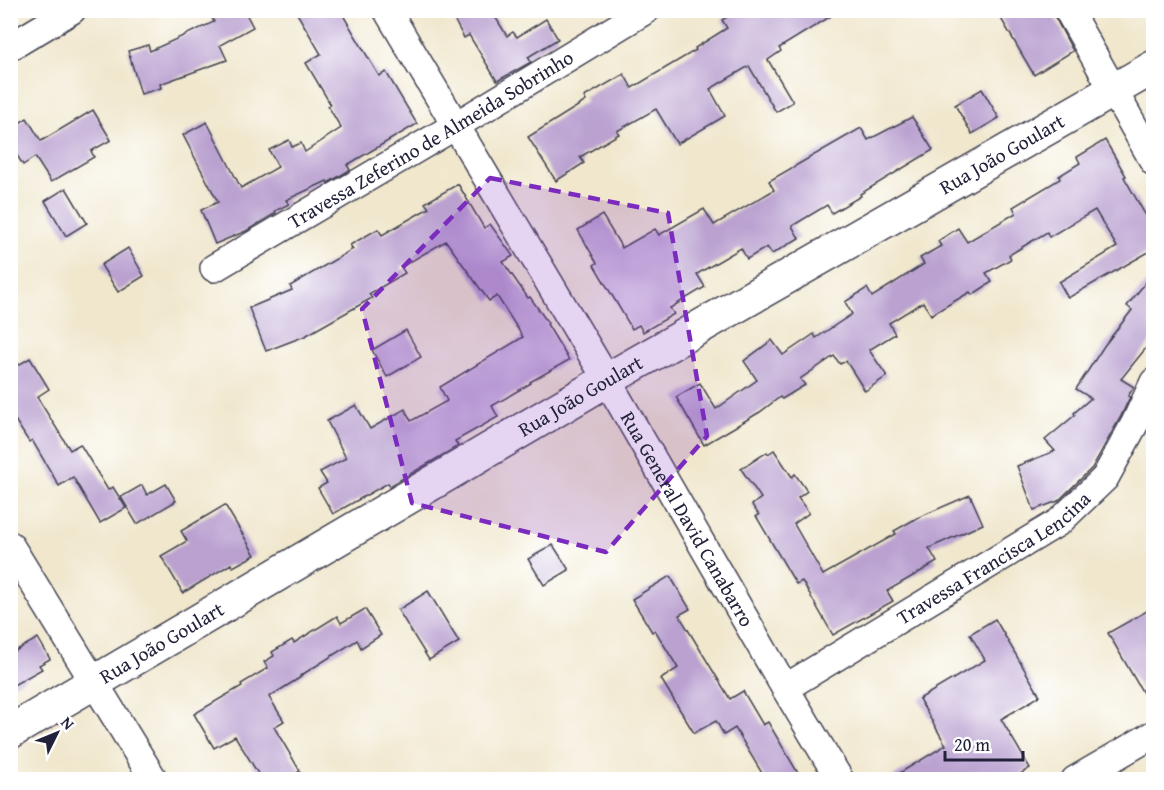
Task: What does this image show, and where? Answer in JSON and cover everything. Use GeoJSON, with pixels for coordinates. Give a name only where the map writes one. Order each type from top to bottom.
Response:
{"type":"FeatureCollection","features":[{"type":"Feature","properties":{"kind":"street"},"geometry":{"type":"LineString","coordinates":[[10,47],[72,10]]}},
{"type":"Feature","properties":{"kind":"street","name":"Rua General David Canabarro"},"geometry":{"type":"LineString","coordinates":[[387,10],[607,380],[840,780]]}},
{"type":"Feature","properties":{"kind":"street","name":"Travessa Zeferino de Almeida Sobrinho"},"geometry":{"type":"LineString","coordinates":[[214,268],[646,10]]}},
{"type":"Feature","properties":{"kind":"street"},"geometry":{"type":"LineString","coordinates":[[1068,10],[1154,162]]}},
{"type":"Feature","properties":{"kind":"street","name":"Rua João Goulart"},"geometry":{"type":"LineString","coordinates":[[10,732],[607,380],[1154,67]]}},
{"type":"Feature","properties":{"kind":"street","name":"Travessa Francisca Lencina"},"geometry":{"type":"LineString","coordinates":[[785,688],[1059,522],[1105,478],[1154,382]]}},
{"type":"Feature","properties":{"kind":"street"},"geometry":{"type":"LineString","coordinates":[[10,545],[154,780]]}},
{"type":"Feature","properties":{"kind":"street"},"geometry":{"type":"LineString","coordinates":[[1075,780],[1154,734]]}},
{"type":"Feature","properties":{"kind":"highlighted area"},"geometry":{"type":"Polygon","coordinates":[[[490,178],[668,213],[707,436],[606,552],[412,503],[362,309],[490,178]]]}},
{"type":"Feature","properties":{"kind":"building"},"geometry":{"type":"Polygon","coordinates":[[[208,10],[244,10],[253,27],[220,45],[227,60],[160,84],[161,88],[141,94],[128,51],[148,45],[150,51],[214,22],[208,10]]]}},
{"type":"Feature","properties":{"kind":"building"},"geometry":{"type":"Polygon","coordinates":[[[295,10],[340,10],[379,76],[386,72],[417,124],[347,165],[350,170],[328,183],[327,181],[286,200],[289,204],[275,211],[276,213],[246,231],[215,244],[201,210],[218,202],[183,135],[207,122],[241,188],[278,167],[269,150],[289,140],[292,147],[301,143],[305,152],[341,128],[328,106],[331,105],[306,63],[321,54],[295,10]]]}},
{"type":"Feature","properties":{"kind":"building"},"geometry":{"type":"Polygon","coordinates":[[[449,10],[491,10],[507,36],[513,32],[517,37],[546,19],[558,39],[528,57],[531,62],[497,81],[469,35],[464,38],[449,10]]]}},
{"type":"Feature","properties":{"kind":"building"},"geometry":{"type":"Polygon","coordinates":[[[738,10],[841,10],[779,48],[781,51],[768,60],[793,102],[776,112],[749,66],[710,89],[725,116],[677,144],[656,109],[617,131],[619,134],[580,157],[584,163],[556,181],[528,137],[586,101],[584,97],[624,74],[632,88],[696,50],[695,48],[727,28],[722,20],[738,10]]]}},
{"type":"Feature","properties":{"kind":"building"},"geometry":{"type":"Polygon","coordinates":[[[996,10],[1051,10],[1073,51],[1034,75],[996,10]]]}},
{"type":"Feature","properties":{"kind":"building"},"geometry":{"type":"Polygon","coordinates":[[[982,89],[999,118],[972,134],[955,105],[982,89]]]}},
{"type":"Feature","properties":{"kind":"building"},"geometry":{"type":"Polygon","coordinates":[[[93,110],[111,140],[91,151],[94,157],[51,182],[35,157],[23,165],[10,144],[10,129],[27,118],[41,141],[93,110]]]}},
{"type":"Feature","properties":{"kind":"building"},"geometry":{"type":"Polygon","coordinates":[[[912,117],[933,150],[832,213],[827,205],[792,226],[799,238],[772,254],[767,247],[747,259],[741,248],[697,274],[705,287],[670,308],[674,314],[643,332],[639,325],[632,329],[594,265],[597,263],[578,230],[602,215],[622,248],[655,229],[659,235],[704,209],[714,225],[774,190],[769,181],[861,128],[868,140],[912,117]]]}},
{"type":"Feature","properties":{"kind":"building"},"geometry":{"type":"Polygon","coordinates":[[[1105,140],[1146,216],[1154,212],[1154,249],[1068,298],[1059,282],[1117,247],[1095,210],[1049,237],[1047,232],[1009,255],[1011,259],[986,273],[992,282],[972,295],[970,292],[931,315],[923,302],[889,323],[895,334],[869,350],[887,376],[865,391],[846,361],[840,364],[834,356],[800,379],[805,385],[782,399],[780,397],[760,412],[704,445],[676,397],[700,383],[716,409],[757,380],[744,361],[772,340],[783,355],[814,334],[816,338],[852,314],[845,302],[867,288],[872,297],[924,264],[920,258],[941,246],[938,241],[958,228],[967,242],[1016,213],[1013,207],[1060,179],[1059,176],[1080,163],[1077,157],[1105,140]]]}},
{"type":"Feature","properties":{"kind":"building"},"geometry":{"type":"Polygon","coordinates":[[[458,184],[484,228],[490,224],[513,256],[503,262],[548,323],[569,360],[492,406],[498,417],[455,441],[458,446],[390,486],[388,483],[333,514],[318,488],[327,483],[320,472],[346,458],[327,421],[356,405],[370,429],[405,409],[411,421],[447,401],[440,387],[523,337],[497,296],[489,301],[446,241],[401,267],[405,273],[369,294],[372,298],[305,336],[266,351],[249,308],[292,290],[290,286],[353,249],[350,245],[378,229],[382,235],[429,208],[425,203],[458,184]]]}},
{"type":"Feature","properties":{"kind":"building"},"geometry":{"type":"Polygon","coordinates":[[[66,188],[87,223],[66,236],[45,201],[66,188]]]}},
{"type":"Feature","properties":{"kind":"building"},"geometry":{"type":"Polygon","coordinates":[[[128,248],[144,276],[118,292],[101,265],[128,248]]]}},
{"type":"Feature","properties":{"kind":"building"},"geometry":{"type":"Polygon","coordinates":[[[1154,272],[1154,338],[1121,379],[1134,387],[1121,416],[1092,468],[1058,501],[1034,510],[1017,466],[1055,451],[1045,440],[1091,398],[1076,389],[1104,346],[1132,310],[1127,306],[1154,272]]]}},
{"type":"Feature","properties":{"kind":"building"},"geometry":{"type":"Polygon","coordinates":[[[406,330],[421,357],[387,377],[372,350],[406,330]]]}},
{"type":"Feature","properties":{"kind":"building"},"geometry":{"type":"Polygon","coordinates":[[[30,358],[49,389],[37,397],[70,450],[80,444],[108,490],[113,487],[126,508],[100,523],[73,477],[59,486],[32,440],[29,442],[10,412],[10,370],[30,358]]]}},
{"type":"Feature","properties":{"kind":"building"},"geometry":{"type":"Polygon","coordinates":[[[774,450],[792,477],[795,474],[807,491],[798,498],[809,513],[794,524],[823,575],[896,534],[894,531],[917,518],[970,495],[983,524],[929,548],[937,562],[887,591],[893,601],[833,635],[802,581],[796,584],[756,516],[759,515],[752,505],[761,498],[741,469],[774,450]]]}},
{"type":"Feature","properties":{"kind":"building"},"geometry":{"type":"Polygon","coordinates":[[[166,484],[176,501],[137,524],[121,497],[142,485],[147,495],[166,484]]]}},
{"type":"Feature","properties":{"kind":"building"},"geometry":{"type":"Polygon","coordinates":[[[225,505],[255,555],[233,567],[231,564],[183,593],[161,556],[187,541],[181,531],[225,505]]]}},
{"type":"Feature","properties":{"kind":"building"},"geometry":{"type":"Polygon","coordinates":[[[553,545],[569,570],[544,585],[528,559],[553,545]]]}},
{"type":"Feature","properties":{"kind":"building"},"geometry":{"type":"Polygon","coordinates":[[[670,576],[690,609],[679,615],[730,699],[743,691],[763,725],[768,722],[802,780],[766,780],[735,728],[724,735],[716,721],[694,733],[661,679],[678,668],[655,630],[652,632],[632,599],[670,576]]]}},
{"type":"Feature","properties":{"kind":"building"},"geometry":{"type":"Polygon","coordinates":[[[428,591],[459,642],[429,660],[398,610],[428,591]]]}},
{"type":"Feature","properties":{"kind":"building"},"geometry":{"type":"Polygon","coordinates":[[[1154,607],[1154,712],[1108,633],[1154,607]]]}},
{"type":"Feature","properties":{"kind":"building"},"geometry":{"type":"Polygon","coordinates":[[[365,609],[381,635],[361,648],[357,640],[269,697],[284,721],[274,727],[300,771],[286,780],[262,780],[235,736],[214,748],[194,714],[268,668],[264,662],[274,656],[272,652],[292,640],[294,643],[337,616],[341,623],[365,609]]]}},
{"type":"Feature","properties":{"kind":"building"},"geometry":{"type":"Polygon","coordinates":[[[995,619],[1040,696],[1001,719],[1030,768],[1011,780],[888,780],[946,745],[919,699],[985,660],[970,634],[995,619]]]}},
{"type":"Feature","properties":{"kind":"building"},"geometry":{"type":"Polygon","coordinates":[[[38,638],[50,659],[39,665],[42,669],[10,687],[10,654],[38,638]]]}}]}
